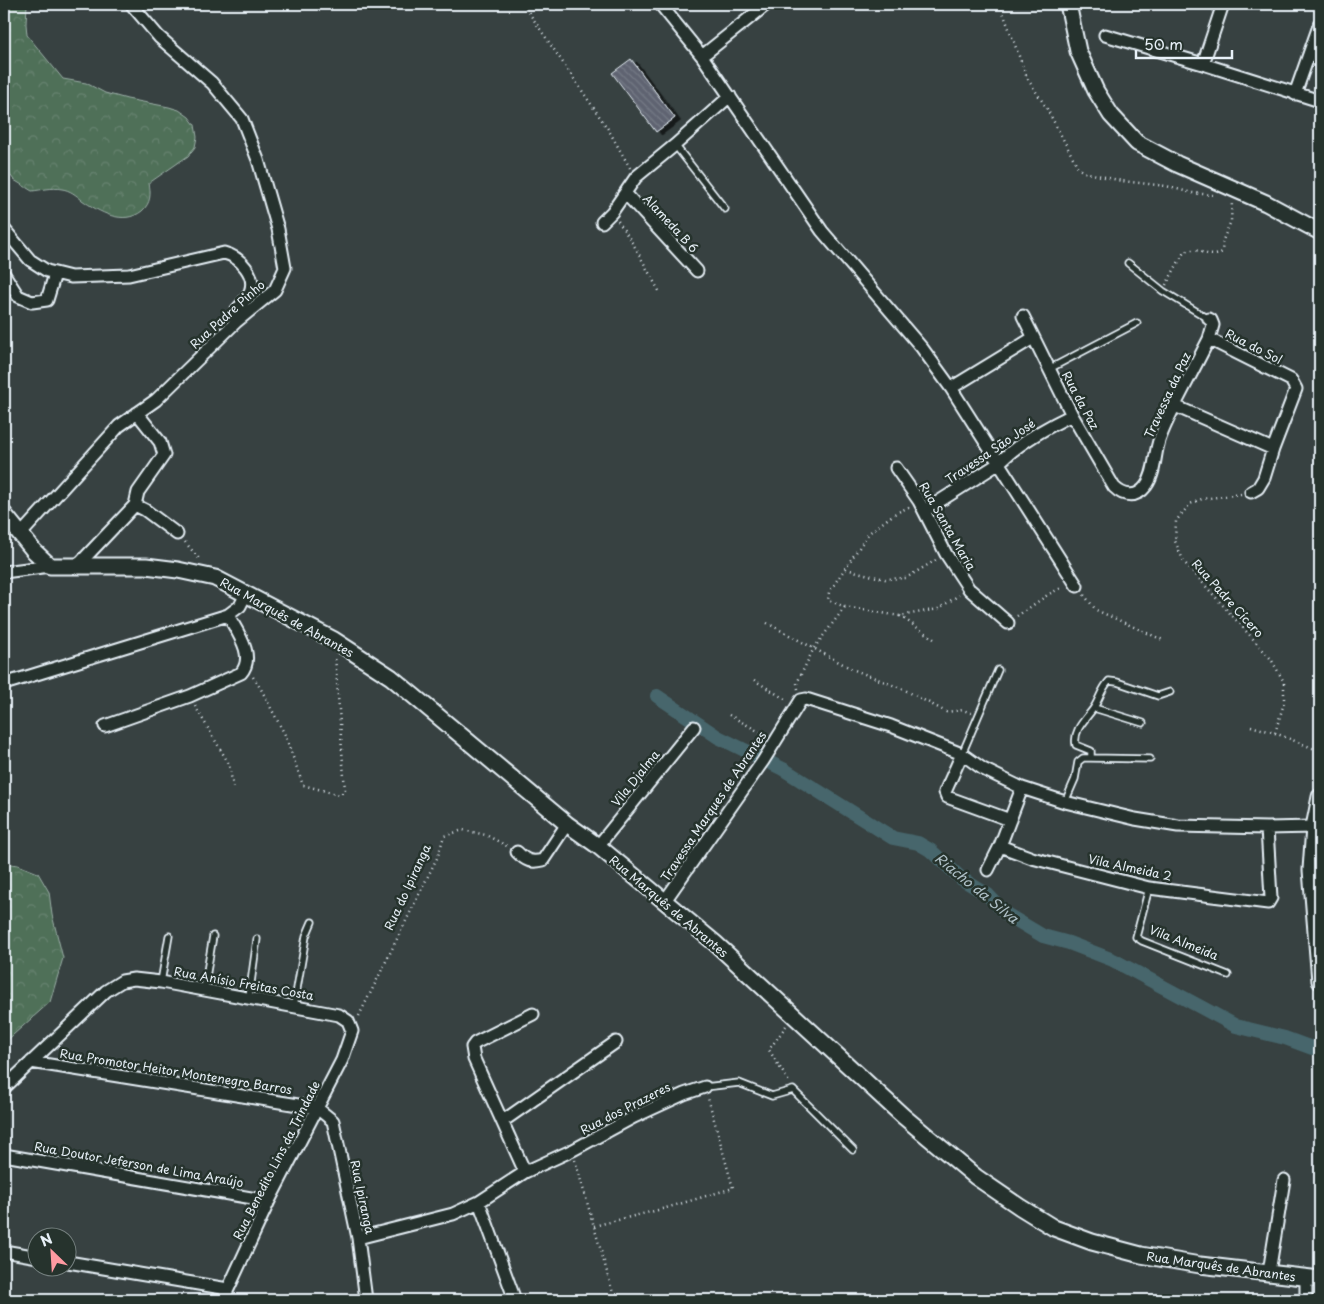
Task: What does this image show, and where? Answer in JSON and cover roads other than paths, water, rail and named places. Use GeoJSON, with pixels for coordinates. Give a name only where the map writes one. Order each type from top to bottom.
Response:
{"type":"FeatureCollection","features":[{"type":"Feature","properties":{"kind":"street","name":"Rua Padre Pinho"},"geometry":{"type":"LineString","coordinates":[[21,534],[119,426],[156,400],[236,322],[274,290],[285,268],[278,229],[258,160],[242,119],[212,83],[160,37],[131,4]]}},
{"type":"Feature","properties":{"kind":"street"},"geometry":{"type":"LineString","coordinates":[[660,4],[702,56],[822,231],[922,348],[951,388],[1077,586]]}},
{"type":"Feature","properties":{"kind":"street"},"geometry":{"type":"LineString","coordinates":[[702,56],[767,4]]}},
{"type":"Feature","properties":{"kind":"street"},"geometry":{"type":"LineString","coordinates":[[1068,4],[1082,63],[1103,104],[1124,130],[1138,143],[1177,164],[1233,188],[1320,232]]}},
{"type":"Feature","properties":{"kind":"street"},"geometry":{"type":"LineString","coordinates":[[1203,64],[1223,4]]}},
{"type":"Feature","properties":{"kind":"street"},"geometry":{"type":"LineString","coordinates":[[1295,94],[1320,23]]}},
{"type":"Feature","properties":{"kind":"street"},"geometry":{"type":"LineString","coordinates":[[1106,36],[1320,101]]}},
{"type":"Feature","properties":{"kind":"street"},"geometry":{"type":"LineString","coordinates":[[602,222],[612,212],[636,177],[730,96]]}},
{"type":"Feature","properties":{"kind":"street","name":"Alameda B 6"},"geometry":{"type":"LineString","coordinates":[[625,193],[697,271]]}},
{"type":"Feature","properties":{"kind":"street"},"geometry":{"type":"LineString","coordinates":[[4,229],[30,260],[47,271],[71,277],[130,275],[224,253],[232,255],[245,266],[252,284],[250,294],[235,312],[236,322]]}},
{"type":"Feature","properties":{"kind":"street"},"geometry":{"type":"LineString","coordinates":[[4,274],[18,296],[32,302],[47,300],[55,274]]}},
{"type":"Feature","properties":{"kind":"street","name":"Rua da Paz"},"geometry":{"type":"LineString","coordinates":[[1023,316],[1072,416],[1114,487],[1120,493]]}},
{"type":"Feature","properties":{"kind":"street"},"geometry":{"type":"LineString","coordinates":[[1208,319],[1211,320],[1213,325],[1209,339]]}},
{"type":"Feature","properties":{"kind":"street"},"geometry":{"type":"LineString","coordinates":[[951,388],[1033,338]]}},
{"type":"Feature","properties":{"kind":"street","name":"Rua do Sol"},"geometry":{"type":"LineString","coordinates":[[1209,339],[1293,382],[1296,389],[1273,449]]}},
{"type":"Feature","properties":{"kind":"street","name":"Travessa da Paz"},"geometry":{"type":"LineString","coordinates":[[1120,493],[1124,495],[1136,494],[1146,486],[1154,465],[1160,439],[1184,386],[1209,339]]}},
{"type":"Feature","properties":{"kind":"street"},"geometry":{"type":"LineString","coordinates":[[1175,406],[1273,449],[1264,478],[1258,488],[1251,492]]}},
{"type":"Feature","properties":{"kind":"street"},"geometry":{"type":"LineString","coordinates":[[78,565],[135,505],[138,492],[164,455],[160,442],[137,413]]}},
{"type":"Feature","properties":{"kind":"street","name":"Travessa São José"},"geometry":{"type":"LineString","coordinates":[[921,506],[998,464],[1006,456],[1054,424],[1072,416]]}},
{"type":"Feature","properties":{"kind":"street","name":"Rua Santa Maria"},"geometry":{"type":"LineString","coordinates":[[896,468],[921,506],[946,554],[969,589],[1008,623]]}},
{"type":"Feature","properties":{"kind":"street"},"geometry":{"type":"LineString","coordinates":[[135,505],[145,510],[177,534]]}},
{"type":"Feature","properties":{"kind":"street"},"geometry":{"type":"LineString","coordinates":[[4,514],[50,566]]}},
{"type":"Feature","properties":{"kind":"street","name":"Rua Marquês de Abrantes"},"geometry":{"type":"LineString","coordinates":[[4,572],[50,566],[78,565],[162,568],[215,578],[334,640],[391,677],[567,824],[598,846],[716,943],[903,1116],[976,1178],[1020,1207],[1054,1228],[1092,1242],[1141,1255],[1200,1265],[1313,1278]]}},
{"type":"Feature","properties":{"kind":"street"},"geometry":{"type":"LineString","coordinates":[[4,684],[228,615],[240,606],[246,594]]}},
{"type":"Feature","properties":{"kind":"street"},"geometry":{"type":"LineString","coordinates":[[105,726],[190,696],[241,673],[246,668],[248,660],[228,615]]}},
{"type":"Feature","properties":{"kind":"street","name":"Travessa Marques de Abrantes"},"geometry":{"type":"LineString","coordinates":[[664,902],[764,761],[798,703],[806,700],[891,726],[962,754]]}},
{"type":"Feature","properties":{"kind":"street","name":"Vila Djalma"},"geometry":{"type":"LineString","coordinates":[[598,846],[694,727]]}},
{"type":"Feature","properties":{"kind":"street"},"geometry":{"type":"LineString","coordinates":[[1010,820],[947,797],[945,792],[962,754],[983,769],[1022,788],[1065,802],[1136,819],[1178,826],[1314,827]]}},
{"type":"Feature","properties":{"kind":"street"},"geometry":{"type":"LineString","coordinates":[[988,870],[1000,846],[1022,788]]}},
{"type":"Feature","properties":{"kind":"street"},"geometry":{"type":"LineString","coordinates":[[1320,797],[1314,827],[1311,870],[1320,981]]}},
{"type":"Feature","properties":{"kind":"street"},"geometry":{"type":"LineString","coordinates":[[517,852],[525,860],[533,863],[543,860],[567,824]]}},
{"type":"Feature","properties":{"kind":"street","name":"Vila Almeida 2"},"geometry":{"type":"LineString","coordinates":[[1000,846],[1032,858],[1149,888],[1268,904],[1271,898],[1267,828]]}},
{"type":"Feature","properties":{"kind":"street","name":"Rua Anísio Freitas Costa"},"geometry":{"type":"LineString","coordinates":[[31,1062],[106,992],[122,981],[134,979],[204,989],[339,1014],[348,1021],[352,1031]]}},
{"type":"Feature","properties":{"kind":"street"},"geometry":{"type":"LineString","coordinates":[[525,1172],[474,1060],[472,1047],[475,1043],[534,1014]]}},
{"type":"Feature","properties":{"kind":"street","name":"Rua Benedito Lins da Trindade"},"geometry":{"type":"LineString","coordinates":[[223,1300],[269,1200],[342,1060],[352,1031]]}},
{"type":"Feature","properties":{"kind":"street"},"geometry":{"type":"LineString","coordinates":[[503,1121],[616,1042]]}},
{"type":"Feature","properties":{"kind":"street"},"geometry":{"type":"LineString","coordinates":[[4,1088],[31,1062]]}},
{"type":"Feature","properties":{"kind":"street","name":"Rua Promotor Heitor Montenegro Barros"},"geometry":{"type":"LineString","coordinates":[[31,1062],[317,1108]]}},
{"type":"Feature","properties":{"kind":"street","name":"Rua dos Prazeres"},"geometry":{"type":"LineString","coordinates":[[358,1238],[453,1214],[479,1202],[525,1172],[573,1150],[634,1117],[684,1094],[705,1087]]}},
{"type":"Feature","properties":{"kind":"street","name":"Rua Ipiranga"},"geometry":{"type":"LineString","coordinates":[[317,1108],[334,1121],[358,1238],[366,1300]]}},
{"type":"Feature","properties":{"kind":"street","name":"Rua Doutor Jeferson de Lima Araújo"},"geometry":{"type":"LineString","coordinates":[[4,1155],[269,1200]]}},
{"type":"Feature","properties":{"kind":"street"},"geometry":{"type":"LineString","coordinates":[[1269,1272],[1284,1180]]}},
{"type":"Feature","properties":{"kind":"street"},"geometry":{"type":"LineString","coordinates":[[479,1202],[515,1300]]}},
{"type":"Feature","properties":{"kind":"street"},"geometry":{"type":"LineString","coordinates":[[4,1251],[28,1255]]}},
{"type":"Feature","properties":{"kind":"street"},"geometry":{"type":"LineString","coordinates":[[78,1264],[228,1289]]}},
{"type":"Feature","properties":{"kind":"street"},"geometry":{"type":"LineString","coordinates":[[1306,1300],[1313,1278]]}},
{"type":"Feature","properties":{"kind":"lane"},"geometry":{"type":"LineString","coordinates":[[675,145],[726,209]]}},
{"type":"Feature","properties":{"kind":"lane"},"geometry":{"type":"LineString","coordinates":[[1128,263],[1163,291],[1208,319]]}},
{"type":"Feature","properties":{"kind":"lane"},"geometry":{"type":"LineString","coordinates":[[1049,369],[1137,323]]}},
{"type":"Feature","properties":{"kind":"lane"},"geometry":{"type":"LineString","coordinates":[[962,754],[998,670]]}},
{"type":"Feature","properties":{"kind":"lane"},"geometry":{"type":"LineString","coordinates":[[1091,758],[1091,751],[1076,745],[1075,738],[1079,727],[1094,708],[1101,689],[1109,681],[1158,696],[1170,692]]}},
{"type":"Feature","properties":{"kind":"lane"},"geometry":{"type":"LineString","coordinates":[[1094,708],[1143,722]]}},
{"type":"Feature","properties":{"kind":"lane"},"geometry":{"type":"LineString","coordinates":[[1065,802],[1075,779],[1078,762],[1083,758],[1150,760]]}},
{"type":"Feature","properties":{"kind":"lane","name":"Vila Almeida"},"geometry":{"type":"LineString","coordinates":[[1149,888],[1136,937],[1228,975]]}},
{"type":"Feature","properties":{"kind":"lane"},"geometry":{"type":"LineString","coordinates":[[294,1006],[306,936],[312,922]]}},
{"type":"Feature","properties":{"kind":"lane"},"geometry":{"type":"LineString","coordinates":[[160,982],[169,936]]}},
{"type":"Feature","properties":{"kind":"lane"},"geometry":{"type":"LineString","coordinates":[[204,989],[213,936]]}},
{"type":"Feature","properties":{"kind":"lane"},"geometry":{"type":"LineString","coordinates":[[249,998],[257,939]]}},
{"type":"Feature","properties":{"kind":"lane","name":"Rua dos Prazeres"},"geometry":{"type":"LineString","coordinates":[[705,1087],[739,1083],[772,1096],[793,1090],[852,1150]]}},
{"type":"Feature","properties":{"kind":"waterway","name":"Riacho da Silva"},"geometry":{"type":"LineString","coordinates":[[657,696],[718,737],[783,769],[893,838],[918,843],[930,850],[962,879],[988,895],[1006,914],[1043,936],[1069,943],[1113,960],[1236,1026],[1285,1038],[1312,1048]]}}]}
